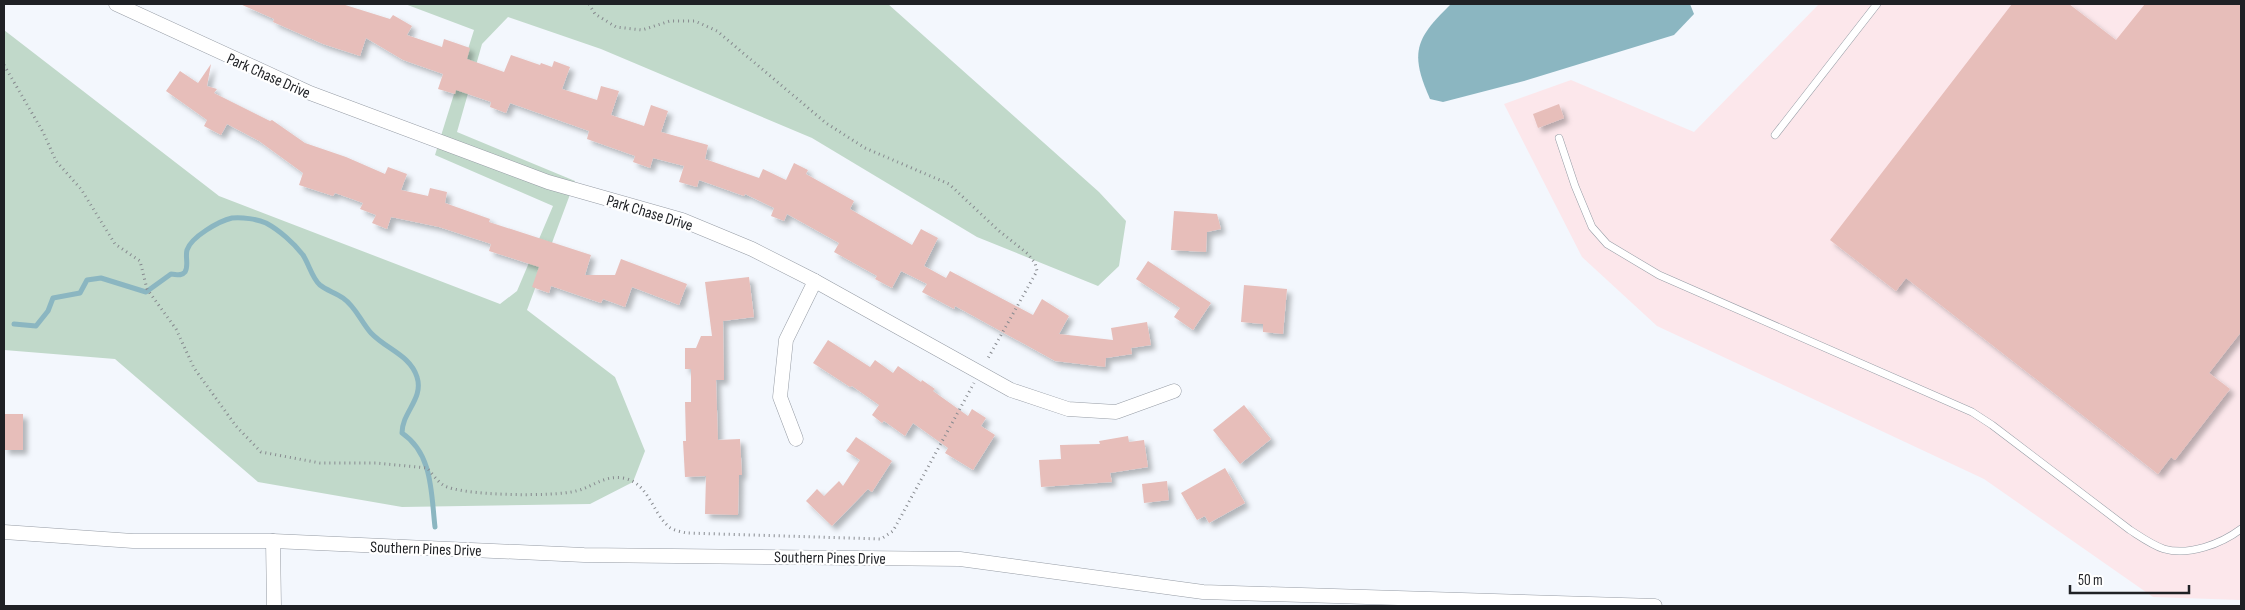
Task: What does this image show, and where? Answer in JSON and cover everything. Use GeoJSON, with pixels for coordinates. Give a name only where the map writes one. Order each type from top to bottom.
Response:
{"type":"FeatureCollection","features":[{"type":"Feature","properties":{"kind":"street","name":"Park Chase Drive"},"geometry":{"type":"LineString","coordinates":[[116,4],[310,93],[548,182],[682,220],[752,249],[815,281],[1011,390],[1068,409],[1116,412],[1174,391]]}},
{"type":"Feature","properties":{"kind":"street"},"geometry":{"type":"LineString","coordinates":[[796,439],[780,397],[786,340],[815,281]]}},
{"type":"Feature","properties":{"kind":"street","name":"Southern Pines Drive"},"geometry":{"type":"LineString","coordinates":[[4,532],[133,541],[273,542],[584,555],[960,559],[1204,592],[1655,606]]}},
{"type":"Feature","properties":{"kind":"street"},"geometry":{"type":"LineString","coordinates":[[273,542],[274,606]]}},
{"type":"Feature","properties":{"kind":"lane"},"geometry":{"type":"LineString","coordinates":[[1775,135],[1877,4]]}},
{"type":"Feature","properties":{"kind":"lane"},"geometry":{"type":"LineString","coordinates":[[1559,138],[1575,186],[1592,227],[1607,244],[1652,270],[1972,412],[1992,425],[2130,530],[2154,545],[2166,549],[2195,549],[2231,536],[2241,529]]}},
{"type":"Feature","properties":{"kind":"path"},"geometry":{"type":"LineString","coordinates":[[4,65],[43,132],[56,161],[81,189],[115,244],[140,261],[147,289],[176,329],[194,368],[236,426],[261,452],[320,463],[376,464],[427,468],[443,485],[456,490],[491,493],[556,496],[578,491],[610,477],[625,478],[644,489],[670,528],[687,533],[881,539],[893,531],[1037,271],[1035,263],[1028,254],[998,230],[949,184],[865,148],[826,123],[717,31],[695,21],[670,21],[642,30],[616,27],[595,14],[588,4]]}},
{"type":"Feature","properties":{"kind":"shaded area"},"geometry":{"type":"Polygon","coordinates":[[[1819,4],[2241,4],[2241,600],[2153,597],[1984,479],[1657,326],[1582,257],[1504,104],[1571,80],[1694,132],[1819,4]]]}},
{"type":"Feature","properties":{"kind":"green space"},"geometry":{"type":"Polygon","coordinates":[[[405,4],[888,4],[1099,192],[1126,221],[1119,266],[1098,286],[977,237],[812,138],[601,49],[508,17],[482,44],[457,132],[575,181],[527,310],[615,377],[645,451],[633,482],[590,504],[402,507],[258,482],[115,359],[4,350],[4,30],[219,196],[500,304],[517,291],[553,206],[435,155],[474,30],[405,4]]]}},
{"type":"Feature","properties":{"kind":"water"},"geometry":{"type":"Polygon","coordinates":[[[1451,4],[1690,4],[1694,14],[1674,35],[1524,81],[1443,102],[1430,99],[1423,83],[1418,57],[1423,37],[1451,4]]]}},
{"type":"Feature","properties":{"kind":"building"},"geometry":{"type":"Polygon","coordinates":[[[240,4],[342,4],[390,19],[393,15],[412,26],[407,35],[442,47],[444,39],[470,48],[467,59],[504,72],[511,55],[552,67],[554,61],[570,67],[562,89],[597,100],[601,86],[619,91],[611,115],[644,126],[651,105],[668,111],[661,132],[708,145],[705,159],[759,178],[763,169],[786,180],[794,163],[808,170],[806,174],[854,201],[850,209],[912,245],[921,229],[938,238],[924,266],[946,278],[950,271],[1033,315],[1042,299],[1069,316],[1059,334],[1113,340],[1111,328],[1147,322],[1151,345],[1131,348],[1132,354],[1106,358],[1105,367],[1055,361],[955,306],[954,309],[922,292],[927,284],[901,271],[892,288],[875,279],[877,276],[834,252],[839,243],[787,214],[784,221],[771,216],[774,208],[745,194],[744,196],[699,180],[697,187],[679,182],[684,166],[653,158],[650,168],[633,162],[635,156],[587,139],[589,131],[510,103],[506,113],[490,107],[491,102],[456,90],[455,94],[438,89],[443,74],[403,60],[366,38],[360,56],[323,44],[273,22],[274,19],[240,4]]]}},
{"type":"Feature","properties":{"kind":"building"},"geometry":{"type":"Polygon","coordinates":[[[2012,4],[2069,4],[2116,40],[2145,4],[2241,4],[2241,332],[2209,373],[2230,389],[2175,460],[2171,457],[2158,474],[1906,278],[1896,291],[1830,240],[2012,4]]]}},
{"type":"Feature","properties":{"kind":"building"},"geometry":{"type":"Polygon","coordinates":[[[211,64],[207,86],[217,89],[214,93],[270,121],[272,120],[305,143],[346,157],[385,174],[388,167],[407,174],[401,190],[428,196],[430,188],[447,192],[445,203],[490,219],[489,222],[591,255],[585,275],[615,275],[621,259],[687,284],[679,305],[632,287],[625,307],[603,299],[601,303],[551,286],[549,293],[532,287],[539,267],[489,251],[491,244],[439,227],[391,217],[387,229],[372,223],[376,215],[360,209],[363,203],[335,193],[333,196],[299,185],[303,173],[259,141],[227,124],[221,135],[204,126],[207,120],[166,91],[180,71],[198,83],[211,64]]]}},
{"type":"Feature","properties":{"kind":"building"},"geometry":{"type":"Polygon","coordinates":[[[1559,104],[1564,118],[1538,128],[1533,114],[1559,104]]]}},
{"type":"Feature","properties":{"kind":"building"},"geometry":{"type":"Polygon","coordinates":[[[1174,211],[1217,214],[1221,229],[1207,232],[1206,252],[1171,250],[1174,211]]]}},
{"type":"Feature","properties":{"kind":"building"},"geometry":{"type":"Polygon","coordinates":[[[1148,261],[1211,303],[1193,330],[1174,317],[1180,308],[1136,279],[1148,261]]]}},
{"type":"Feature","properties":{"kind":"building"},"geometry":{"type":"Polygon","coordinates":[[[749,277],[754,317],[723,321],[724,380],[716,380],[718,440],[740,439],[742,475],[739,475],[738,515],[705,514],[706,476],[685,477],[683,441],[686,441],[685,402],[691,402],[691,369],[685,369],[685,348],[696,348],[701,336],[712,336],[705,282],[749,277]]]}},
{"type":"Feature","properties":{"kind":"building"},"geometry":{"type":"Polygon","coordinates":[[[1244,285],[1287,289],[1283,334],[1263,332],[1263,324],[1241,322],[1244,285]]]}},
{"type":"Feature","properties":{"kind":"building"},"geometry":{"type":"Polygon","coordinates":[[[828,340],[870,367],[875,360],[893,373],[898,366],[935,389],[933,391],[968,416],[972,409],[986,418],[981,426],[995,435],[973,470],[945,453],[948,448],[913,423],[905,436],[884,421],[882,423],[872,415],[879,405],[852,386],[850,387],[813,363],[828,340]]]}},
{"type":"Feature","properties":{"kind":"building"},"geometry":{"type":"Polygon","coordinates":[[[1244,405],[1271,439],[1240,464],[1213,430],[1244,405]]]}},
{"type":"Feature","properties":{"kind":"building"},"geometry":{"type":"Polygon","coordinates":[[[4,414],[23,414],[23,450],[4,450],[4,414]]]}},
{"type":"Feature","properties":{"kind":"building"},"geometry":{"type":"Polygon","coordinates":[[[1128,436],[1129,442],[1144,440],[1148,467],[1110,473],[1112,482],[1041,487],[1039,460],[1061,459],[1060,445],[1100,444],[1099,441],[1128,436]]]}},
{"type":"Feature","properties":{"kind":"building"},"geometry":{"type":"Polygon","coordinates":[[[856,437],[892,461],[872,492],[868,489],[832,526],[806,501],[817,489],[824,496],[839,481],[843,486],[860,460],[846,451],[856,437]]]}},
{"type":"Feature","properties":{"kind":"building"},"geometry":{"type":"Polygon","coordinates":[[[1225,468],[1245,503],[1209,523],[1205,516],[1197,520],[1181,493],[1225,468]]]}},
{"type":"Feature","properties":{"kind":"building"},"geometry":{"type":"Polygon","coordinates":[[[1167,481],[1169,500],[1144,503],[1142,484],[1167,481]]]}},
{"type":"Feature","properties":{"kind":"waterway"},"geometry":{"type":"LineString","coordinates":[[14,324],[36,326],[48,311],[53,298],[80,293],[87,280],[101,278],[146,292],[171,274],[183,274],[187,267],[187,250],[190,245],[213,226],[232,218],[254,219],[266,223],[291,241],[299,250],[320,285],[348,302],[371,333],[414,369],[417,377],[418,392],[405,418],[402,433],[420,452],[425,463],[429,475],[435,527]]}}]}
